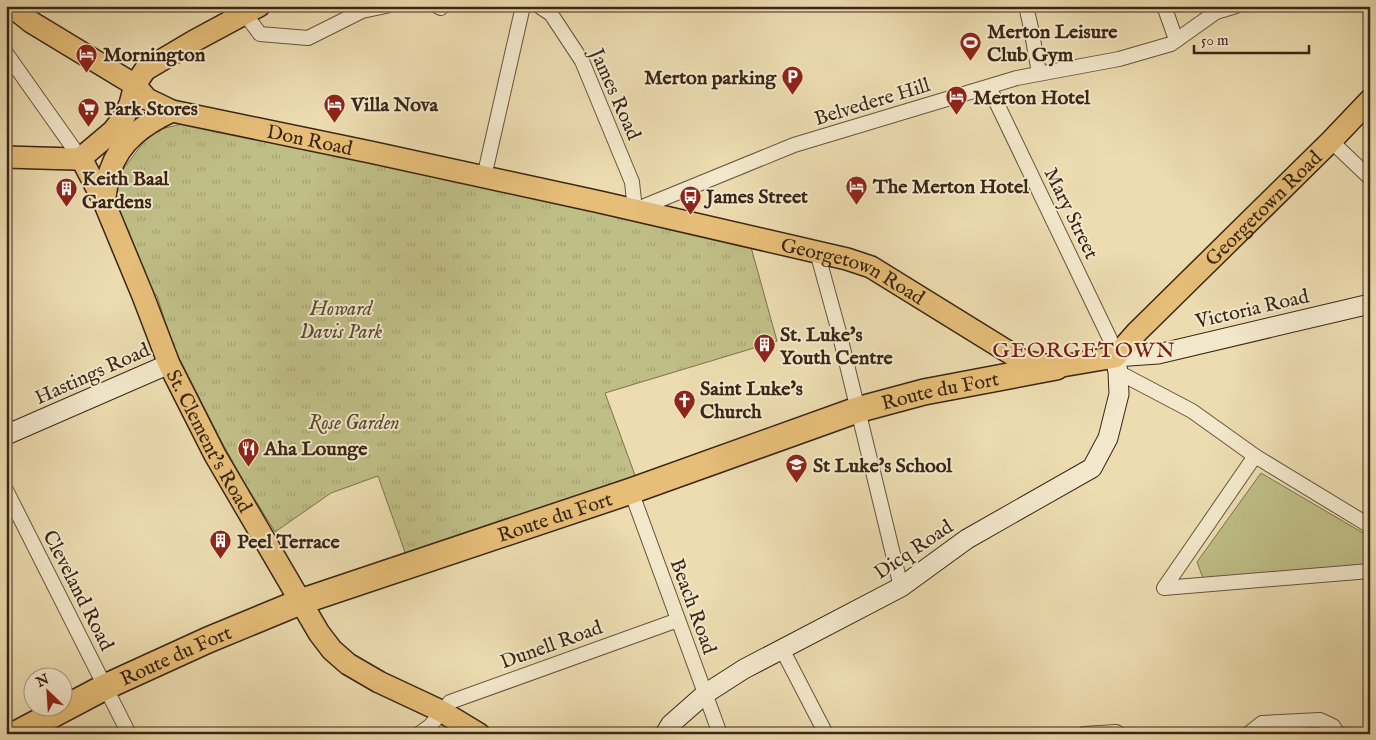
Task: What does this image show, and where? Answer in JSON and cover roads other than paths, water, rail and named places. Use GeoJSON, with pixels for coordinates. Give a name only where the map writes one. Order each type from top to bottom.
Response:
{"type":"FeatureCollection","features":[{"type":"Feature","properties":{"kind":"highway","name":"Route du Fort"},"geometry":{"type":"LineString","coordinates":[[16,734],[105,687],[226,632],[300,602],[631,491],[857,410],[924,392],[1056,367]]}},
{"type":"Feature","properties":{"kind":"main road","name":"Don Road"},"geometry":{"type":"LineString","coordinates":[[11,6],[31,22],[135,85],[147,99],[172,111],[635,210]]}},
{"type":"Feature","properties":{"kind":"main road"},"geometry":{"type":"LineString","coordinates":[[6,157],[77,158],[113,131],[124,117],[135,85],[145,70],[252,10]]}},
{"type":"Feature","properties":{"kind":"main road","name":"Georgetown Road"},"geometry":{"type":"LineString","coordinates":[[1116,364],[1137,332],[1331,141],[1370,100]]}},
{"type":"Feature","properties":{"kind":"main road"},"geometry":{"type":"LineString","coordinates":[[104,202],[110,171],[121,149],[138,131],[151,121],[172,111]]}},
{"type":"Feature","properties":{"kind":"main road","name":"St. Clement's Road"},"geometry":{"type":"LineString","coordinates":[[77,158],[104,202],[169,364],[215,455],[319,633],[332,650],[348,664],[479,734]]}},
{"type":"Feature","properties":{"kind":"main road","name":"Georgetown Road"},"geometry":{"type":"LineString","coordinates":[[635,210],[847,259],[871,268],[1023,361],[1056,367]]}},
{"type":"Feature","properties":{"kind":"main road","name":"Victoria Road"},"geometry":{"type":"LineString","coordinates":[[1116,364],[1370,304]]}},
{"type":"Feature","properties":{"kind":"main road","name":"Hastings Road"},"geometry":{"type":"LineString","coordinates":[[6,435],[169,364]]}},
{"type":"Feature","properties":{"kind":"main road","name":"Route du Fort"},"geometry":{"type":"LineString","coordinates":[[1056,367],[1116,364]]}},
{"type":"Feature","properties":{"kind":"main road","name":"Dicq Road"},"geometry":{"type":"LineString","coordinates":[[665,734],[671,724],[705,694],[782,648],[901,587],[967,539],[1092,468],[1108,438],[1119,394],[1116,364]]}},
{"type":"Feature","properties":{"kind":"street"},"geometry":{"type":"LineString","coordinates":[[252,10],[260,34],[308,38],[362,11],[386,6]]}},
{"type":"Feature","properties":{"kind":"street"},"geometry":{"type":"LineString","coordinates":[[484,177],[523,6]]}},
{"type":"Feature","properties":{"kind":"street","name":"James Road"},"geometry":{"type":"LineString","coordinates":[[539,6],[551,14],[582,61],[632,182],[635,210]]}},
{"type":"Feature","properties":{"kind":"street"},"geometry":{"type":"LineString","coordinates":[[1026,6],[1039,73]]}},
{"type":"Feature","properties":{"kind":"street"},"geometry":{"type":"LineString","coordinates":[[1164,6],[1174,34],[1178,39]]}},
{"type":"Feature","properties":{"kind":"street","name":"Belvedere Hill"},"geometry":{"type":"LineString","coordinates":[[635,210],[794,145],[989,86],[1039,73],[1120,59],[1171,44],[1216,12],[1236,6]]}},
{"type":"Feature","properties":{"kind":"street"},"geometry":{"type":"LineString","coordinates":[[6,53],[74,149],[77,158]]}},
{"type":"Feature","properties":{"kind":"street","name":"Mary Street"},"geometry":{"type":"LineString","coordinates":[[989,86],[1110,339],[1116,364]]}},
{"type":"Feature","properties":{"kind":"street"},"geometry":{"type":"LineString","coordinates":[[1331,141],[1370,178]]}},
{"type":"Feature","properties":{"kind":"street"},"geometry":{"type":"LineString","coordinates":[[817,252],[839,332],[901,587]]}},
{"type":"Feature","properties":{"kind":"street"},"geometry":{"type":"LineString","coordinates":[[1116,364],[1192,411],[1255,456],[1370,526]]}},
{"type":"Feature","properties":{"kind":"street"},"geometry":{"type":"LineString","coordinates":[[1255,456],[1164,588],[1370,571]]}},
{"type":"Feature","properties":{"kind":"street","name":"Cleveland Road"},"geometry":{"type":"LineString","coordinates":[[6,490],[129,734]]}},
{"type":"Feature","properties":{"kind":"street","name":"Beach Road"},"geometry":{"type":"LineString","coordinates":[[631,491],[720,734]]}},
{"type":"Feature","properties":{"kind":"street","name":"Dunell Road"},"geometry":{"type":"LineString","coordinates":[[419,734],[430,726],[450,702],[678,620]]}},
{"type":"Feature","properties":{"kind":"street"},"geometry":{"type":"LineString","coordinates":[[782,648],[826,734]]}},
{"type":"Feature","properties":{"kind":"street"},"geometry":{"type":"LineString","coordinates":[[1248,734],[1262,723],[1320,720],[1334,726],[1338,734]]}},
{"type":"Feature","properties":{"kind":"street"},"geometry":{"type":"LineString","coordinates":[[1084,734],[1116,732],[1119,734]]}},
{"type":"Feature","properties":{"kind":"place","name":"Merton Leisure Club Gym"},"geometry":{"type":"Point","coordinates":[971,61]}},
{"type":"Feature","properties":{"kind":"place","name":"Mornington"},"geometry":{"type":"Point","coordinates":[87,73]}},
{"type":"Feature","properties":{"kind":"place","name":"Merton parking"},"geometry":{"type":"Point","coordinates":[792,96]}},
{"type":"Feature","properties":{"kind":"place","name":"Merton Hotel"},"geometry":{"type":"Point","coordinates":[957,116]}},
{"type":"Feature","properties":{"kind":"place","name":"Villa Nova"},"geometry":{"type":"Point","coordinates":[335,123]}},
{"type":"Feature","properties":{"kind":"place","name":"Park Stores"},"geometry":{"type":"Point","coordinates":[88,127]}},
{"type":"Feature","properties":{"kind":"place","name":"The Merton Hotel"},"geometry":{"type":"Point","coordinates":[857,205]}},
{"type":"Feature","properties":{"kind":"place","name":"Keith Baal Gardens"},"geometry":{"type":"Point","coordinates":[66,208]}},
{"type":"Feature","properties":{"kind":"place","name":"James Street"},"geometry":{"type":"Point","coordinates":[690,215]}},
{"type":"Feature","properties":{"kind":"place","name":"St. Luke's Youth Centre"},"geometry":{"type":"Point","coordinates":[764,364]}},
{"type":"Feature","properties":{"kind":"place","name":"Saint Luke's Church"},"geometry":{"type":"Point","coordinates":[684,419]}},
{"type":"Feature","properties":{"kind":"place","name":"Aha Lounge"},"geometry":{"type":"Point","coordinates":[248,467]}},
{"type":"Feature","properties":{"kind":"place","name":"St Luke's School"},"geometry":{"type":"Point","coordinates":[797,484]}},
{"type":"Feature","properties":{"kind":"place","name":"Peel Terrace"},"geometry":{"type":"Point","coordinates":[221,560]}},
{"type":"Feature","properties":{"kind":"district","name":"GEORGETOWN"},"geometry":{"type":"Point","coordinates":[1084,349]}},
{"type":"Feature","properties":{"kind":"park label","name":"Howard Davis Park"},"geometry":{"type":"Point","coordinates":[341,320]}},
{"type":"Feature","properties":{"kind":"park label","name":"Rose Garden"},"geometry":{"type":"Point","coordinates":[354,422]}}]}
